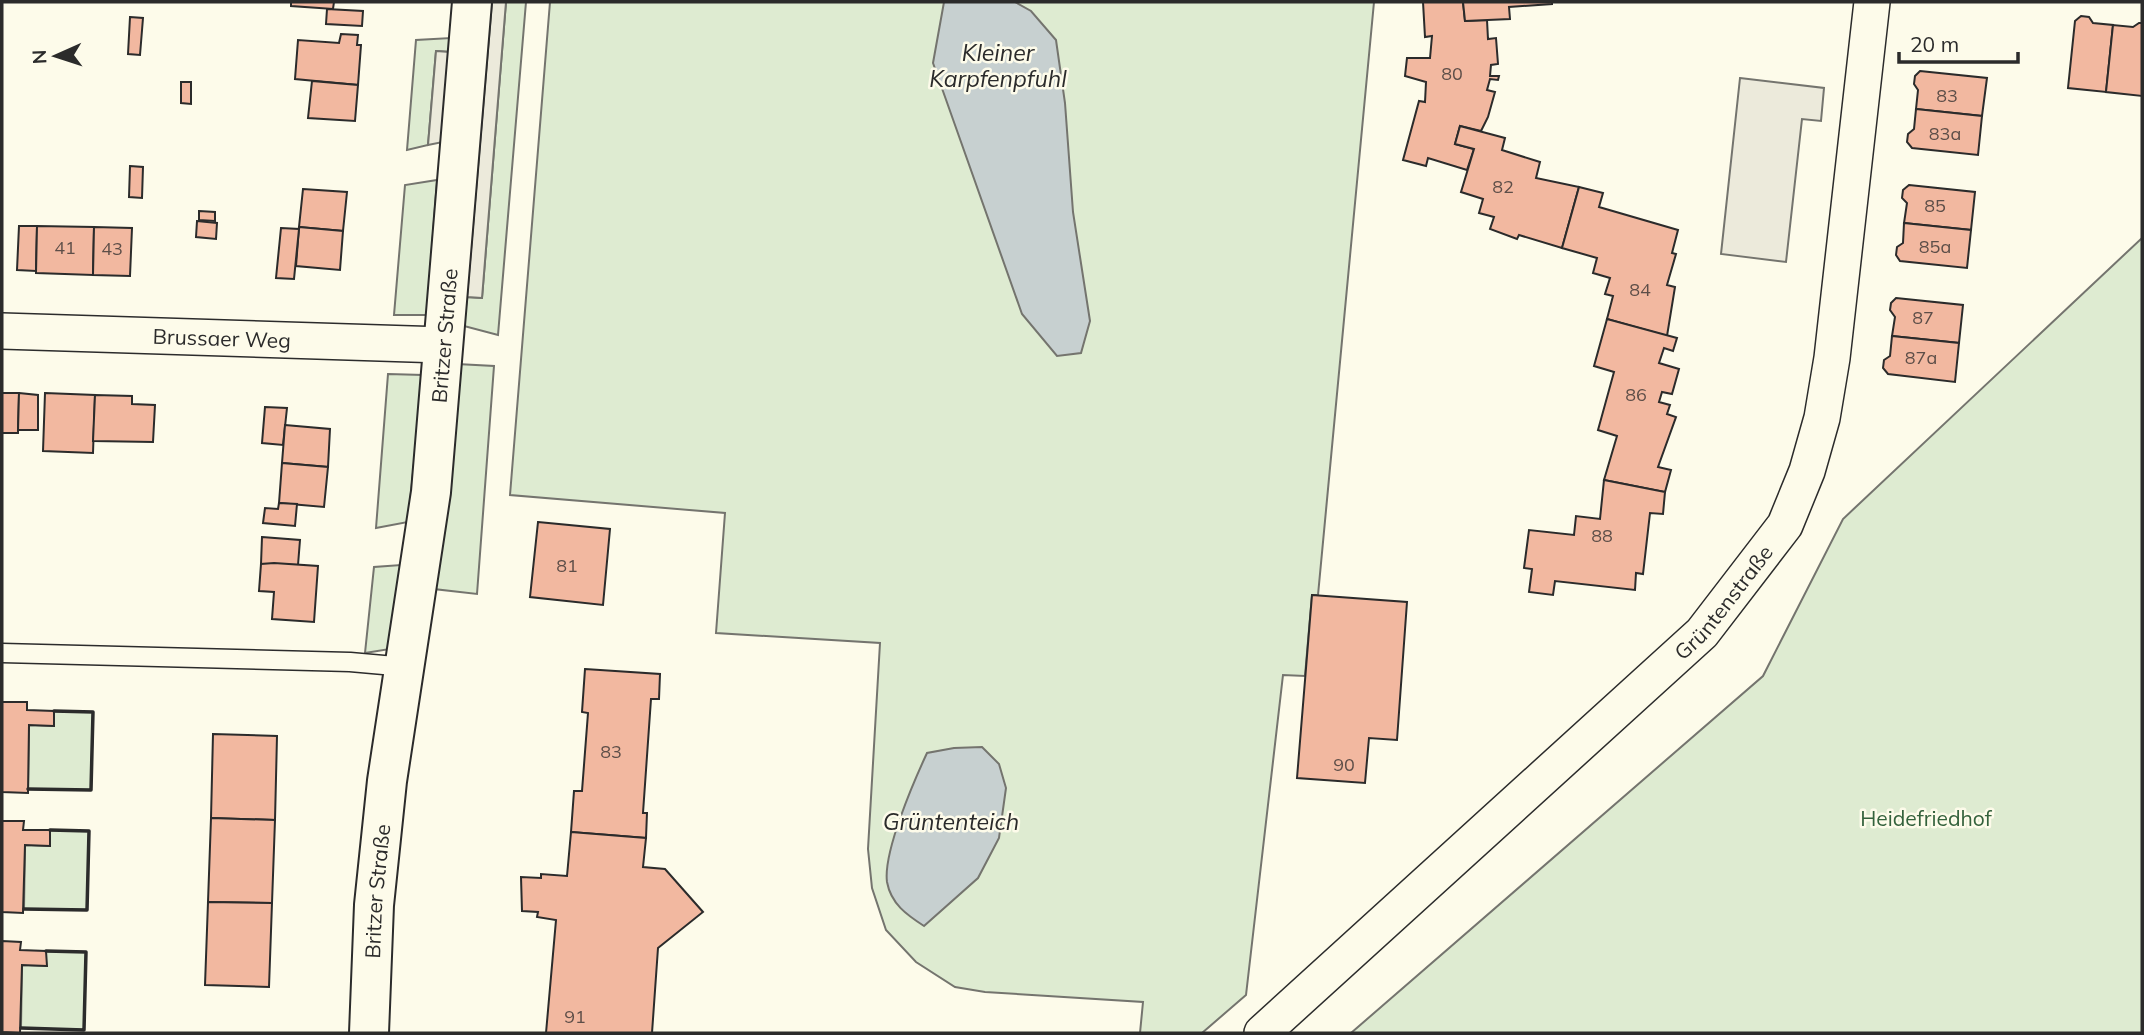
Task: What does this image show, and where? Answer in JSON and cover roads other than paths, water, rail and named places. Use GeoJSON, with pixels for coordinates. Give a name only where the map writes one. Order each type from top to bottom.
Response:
{"type":"FeatureCollection","features":[{"type":"Feature","properties":{"kind":"main road","name":"Britzer Straße"},"geometry":{"type":"LineString","coordinates":[[369,1033],[377,869],[387,780],[431,492],[472,2]]}},
{"type":"Feature","properties":{"kind":"street","name":"Grüntenstraße"},"geometry":{"type":"LineString","coordinates":[[1262,1033],[1702,632],[1785,525],[1807,471],[1822,418],[1832,358],[1872,2]]}},
{"type":"Feature","properties":{"kind":"street","name":"Brussaer Weg"},"geometry":{"type":"LineString","coordinates":[[2,331],[443,345]]}},
{"type":"Feature","properties":{"kind":"lane"},"geometry":{"type":"LineString","coordinates":[[2,653],[337,661],[406,667]]}},
{"type":"Feature","properties":{"kind":"water","name":"Kleiner Karpfenpfuhl"},"geometry":{"type":"Polygon","coordinates":[[[944,2],[1015,2],[1031,11],[1056,40],[1065,103],[1073,212],[1090,321],[1081,353],[1057,356],[1022,314],[933,63],[944,2]]]}},
{"type":"Feature","properties":{"kind":"water","name":"Grüntenteich"},"geometry":{"type":"Polygon","coordinates":[[[982,747],[999,764],[1006,788],[999,838],[978,878],[924,926],[901,908],[889,890],[887,869],[894,835],[927,753],[982,747]]]}},
{"type":"Feature","properties":{"kind":"park label","name":"Heidefriedhof"},"geometry":{"type":"Point","coordinates":[1926,818]}}]}
